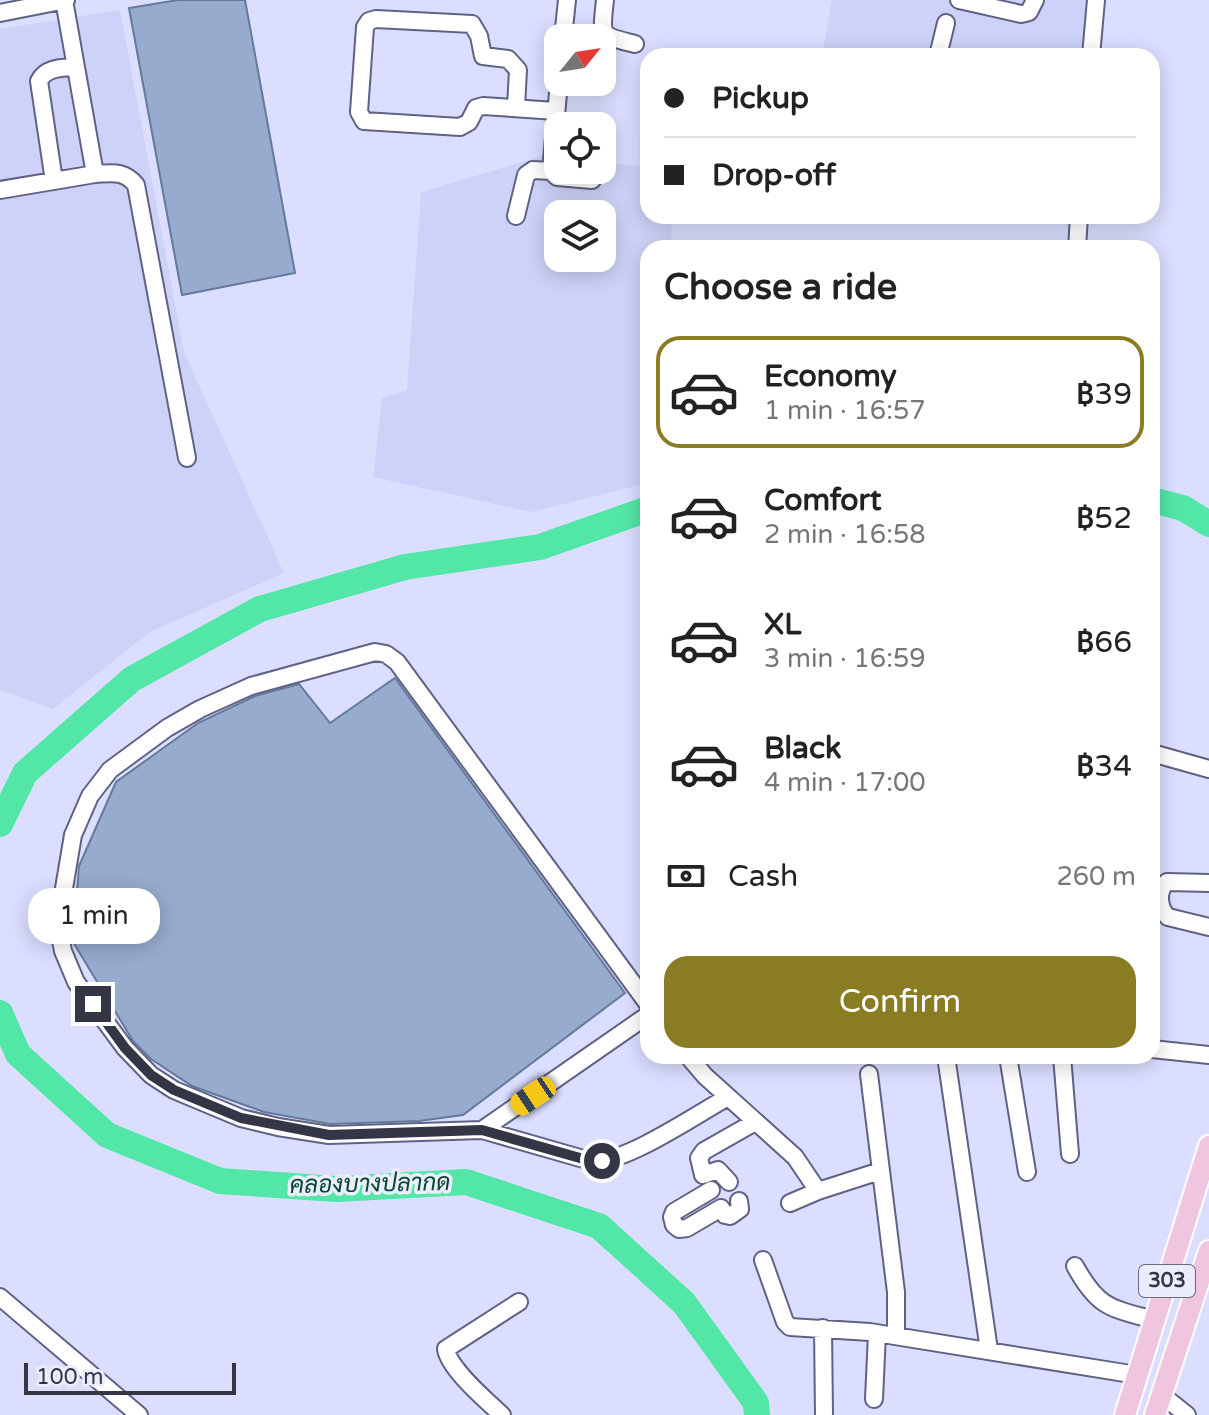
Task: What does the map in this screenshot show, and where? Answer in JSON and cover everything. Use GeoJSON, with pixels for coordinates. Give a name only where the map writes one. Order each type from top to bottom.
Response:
{"type":"FeatureCollection","features":[{"type":"Feature","properties":{"kind":"main road","name":"303"},"geometry":{"type":"LineString","coordinates":[[1125,1415],[1209,1146]]}},
{"type":"Feature","properties":{"kind":"main road","name":"303"},"geometry":{"type":"LineString","coordinates":[[1155,1415],[1209,1251]]}},
{"type":"Feature","properties":{"kind":"street"},"geometry":{"type":"LineString","coordinates":[[0,13],[65,0],[95,174]]}},
{"type":"Feature","properties":{"kind":"street"},"geometry":{"type":"LineString","coordinates":[[564,24],[567,0]]}},
{"type":"Feature","properties":{"kind":"street"},"geometry":{"type":"LineString","coordinates":[[605,0],[602,25],[605,33],[608,37],[635,44]]}},
{"type":"Feature","properties":{"kind":"street"},"geometry":{"type":"LineString","coordinates":[[959,0],[1021,14],[1029,12],[1035,0]]}},
{"type":"Feature","properties":{"kind":"street"},"geometry":{"type":"LineString","coordinates":[[1092,48],[1096,0]]}},
{"type":"Feature","properties":{"kind":"street"},"geometry":{"type":"LineString","coordinates":[[940,48],[948,13]]}},
{"type":"Feature","properties":{"kind":"street"},"geometry":{"type":"LineString","coordinates":[[516,107],[518,70],[515,64],[508,59],[483,56],[479,36],[472,24],[376,19],[369,21],[365,27],[359,112],[364,121],[460,127],[469,122],[476,108],[483,106],[556,111],[558,96]]}},
{"type":"Feature","properties":{"kind":"street"},"geometry":{"type":"LineString","coordinates":[[54,181],[39,81],[51,69],[76,67]]}},
{"type":"Feature","properties":{"kind":"street"},"geometry":{"type":"LineString","coordinates":[[516,216],[526,175],[533,170],[544,171]]}},
{"type":"Feature","properties":{"kind":"street"},"geometry":{"type":"LineString","coordinates":[[0,190],[119,172],[129,176],[136,185],[187,458]]}},
{"type":"Feature","properties":{"kind":"street"},"geometry":{"type":"LineString","coordinates":[[640,993],[397,662],[386,654],[375,652],[251,686],[200,709],[110,770],[90,796],[73,835],[58,924],[63,951],[76,982],[125,1048],[151,1075],[174,1090],[241,1118],[329,1135],[482,1130],[594,1162],[612,1160],[728,1097]]}},
{"type":"Feature","properties":{"kind":"street"},"geometry":{"type":"LineString","coordinates":[[1160,755],[1209,769]]}},
{"type":"Feature","properties":{"kind":"street"},"geometry":{"type":"LineString","coordinates":[[1209,883],[1167,882],[1160,894],[1161,906],[1168,917],[1209,927]]}},
{"type":"Feature","properties":{"kind":"street"},"geometry":{"type":"LineString","coordinates":[[482,1130],[640,1021]]}},
{"type":"Feature","properties":{"kind":"street"},"geometry":{"type":"LineString","coordinates":[[1160,1050],[1209,1055]]}},
{"type":"Feature","properties":{"kind":"street"},"geometry":{"type":"LineString","coordinates":[[696,1064],[795,1157],[818,1191]]}},
{"type":"Feature","properties":{"kind":"street"},"geometry":{"type":"LineString","coordinates":[[947,1064],[989,1350]]}},
{"type":"Feature","properties":{"kind":"street"},"geometry":{"type":"LineString","coordinates":[[1009,1064],[1027,1172]]}},
{"type":"Feature","properties":{"kind":"street"},"geometry":{"type":"LineString","coordinates":[[1063,1064],[1070,1154]]}},
{"type":"Feature","properties":{"kind":"street"},"geometry":{"type":"LineString","coordinates":[[869,1074],[896,1292],[896,1336]]}},
{"type":"Feature","properties":{"kind":"street"},"geometry":{"type":"LineString","coordinates":[[739,1201],[740,1209],[730,1216],[725,1215],[707,1182],[699,1158],[704,1151],[755,1122]]}},
{"type":"Feature","properties":{"kind":"street"},"geometry":{"type":"LineString","coordinates":[[721,1208],[687,1228],[679,1229],[674,1225],[674,1212],[718,1170],[729,1182]]}},
{"type":"Feature","properties":{"kind":"street"},"geometry":{"type":"LineString","coordinates":[[790,1203],[880,1171]]}},
{"type":"Feature","properties":{"kind":"street"},"geometry":{"type":"LineString","coordinates":[[763,1260],[785,1322],[790,1327],[896,1336],[1137,1375]]}},
{"type":"Feature","properties":{"kind":"street"},"geometry":{"type":"LineString","coordinates":[[1075,1266],[1096,1298],[1113,1309],[1154,1320]]}},
{"type":"Feature","properties":{"kind":"street"},"geometry":{"type":"LineString","coordinates":[[0,1297],[139,1415]]}},
{"type":"Feature","properties":{"kind":"street"},"geometry":{"type":"LineString","coordinates":[[502,1415],[453,1364],[446,1355],[446,1349],[519,1302]]}},
{"type":"Feature","properties":{"kind":"street"},"geometry":{"type":"LineString","coordinates":[[823,1328],[824,1415]]}},
{"type":"Feature","properties":{"kind":"street"},"geometry":{"type":"LineString","coordinates":[[874,1399],[877,1334]]}},
{"type":"Feature","properties":{"kind":"street"},"geometry":{"type":"LineString","coordinates":[[1162,1395],[1187,1415]]}},
{"type":"Feature","properties":{"kind":"shaded area"},"geometry":{"type":"Polygon","coordinates":[[[832,0],[1090,0],[1087,48],[823,48],[832,0]]]}},
{"type":"Feature","properties":{"kind":"shaded area"},"geometry":{"type":"Polygon","coordinates":[[[120,10],[184,352],[284,573],[150,632],[53,709],[0,690],[0,29],[120,10]]]}},
{"type":"Feature","properties":{"kind":"shaded area"},"geometry":{"type":"Polygon","coordinates":[[[544,156],[544,184],[616,184],[616,163],[640,167],[640,224],[671,224],[672,240],[640,240],[640,485],[531,512],[373,477],[382,398],[407,390],[421,192],[544,156]]]}},
{"type":"Feature","properties":{"kind":"building"},"geometry":{"type":"Polygon","coordinates":[[[178,0],[245,0],[295,273],[182,295],[129,8],[178,0]]]}},
{"type":"Feature","properties":{"kind":"building"},"geometry":{"type":"Polygon","coordinates":[[[395,678],[625,993],[463,1115],[419,1121],[330,1124],[264,1112],[192,1086],[151,1059],[133,1041],[73,942],[79,866],[116,782],[198,723],[255,696],[299,684],[330,723],[395,678]]]}},
{"type":"Feature","properties":{"kind":"waterway","name":"คลองบางปลากด"},"geometry":{"type":"LineString","coordinates":[[1160,502],[1183,508],[1209,524]]}},
{"type":"Feature","properties":{"kind":"waterway","name":"คลองบางปลากด"},"geometry":{"type":"LineString","coordinates":[[0,824],[25,773],[132,679],[260,609],[405,567],[540,547],[640,512]]}},
{"type":"Feature","properties":{"kind":"waterway","name":"คลองบางปลากด"},"geometry":{"type":"LineString","coordinates":[[0,1013],[18,1054],[107,1135],[220,1181],[336,1189],[466,1182],[599,1226],[684,1303],[756,1403],[757,1415]]}},
{"type":"Feature","properties":{"kind":"route"},"geometry":{"type":"LineString","coordinates":[[93,1004],[125,1048],[151,1075],[174,1090],[241,1118],[329,1135],[482,1130],[594,1162],[602,1161]]}}]}
